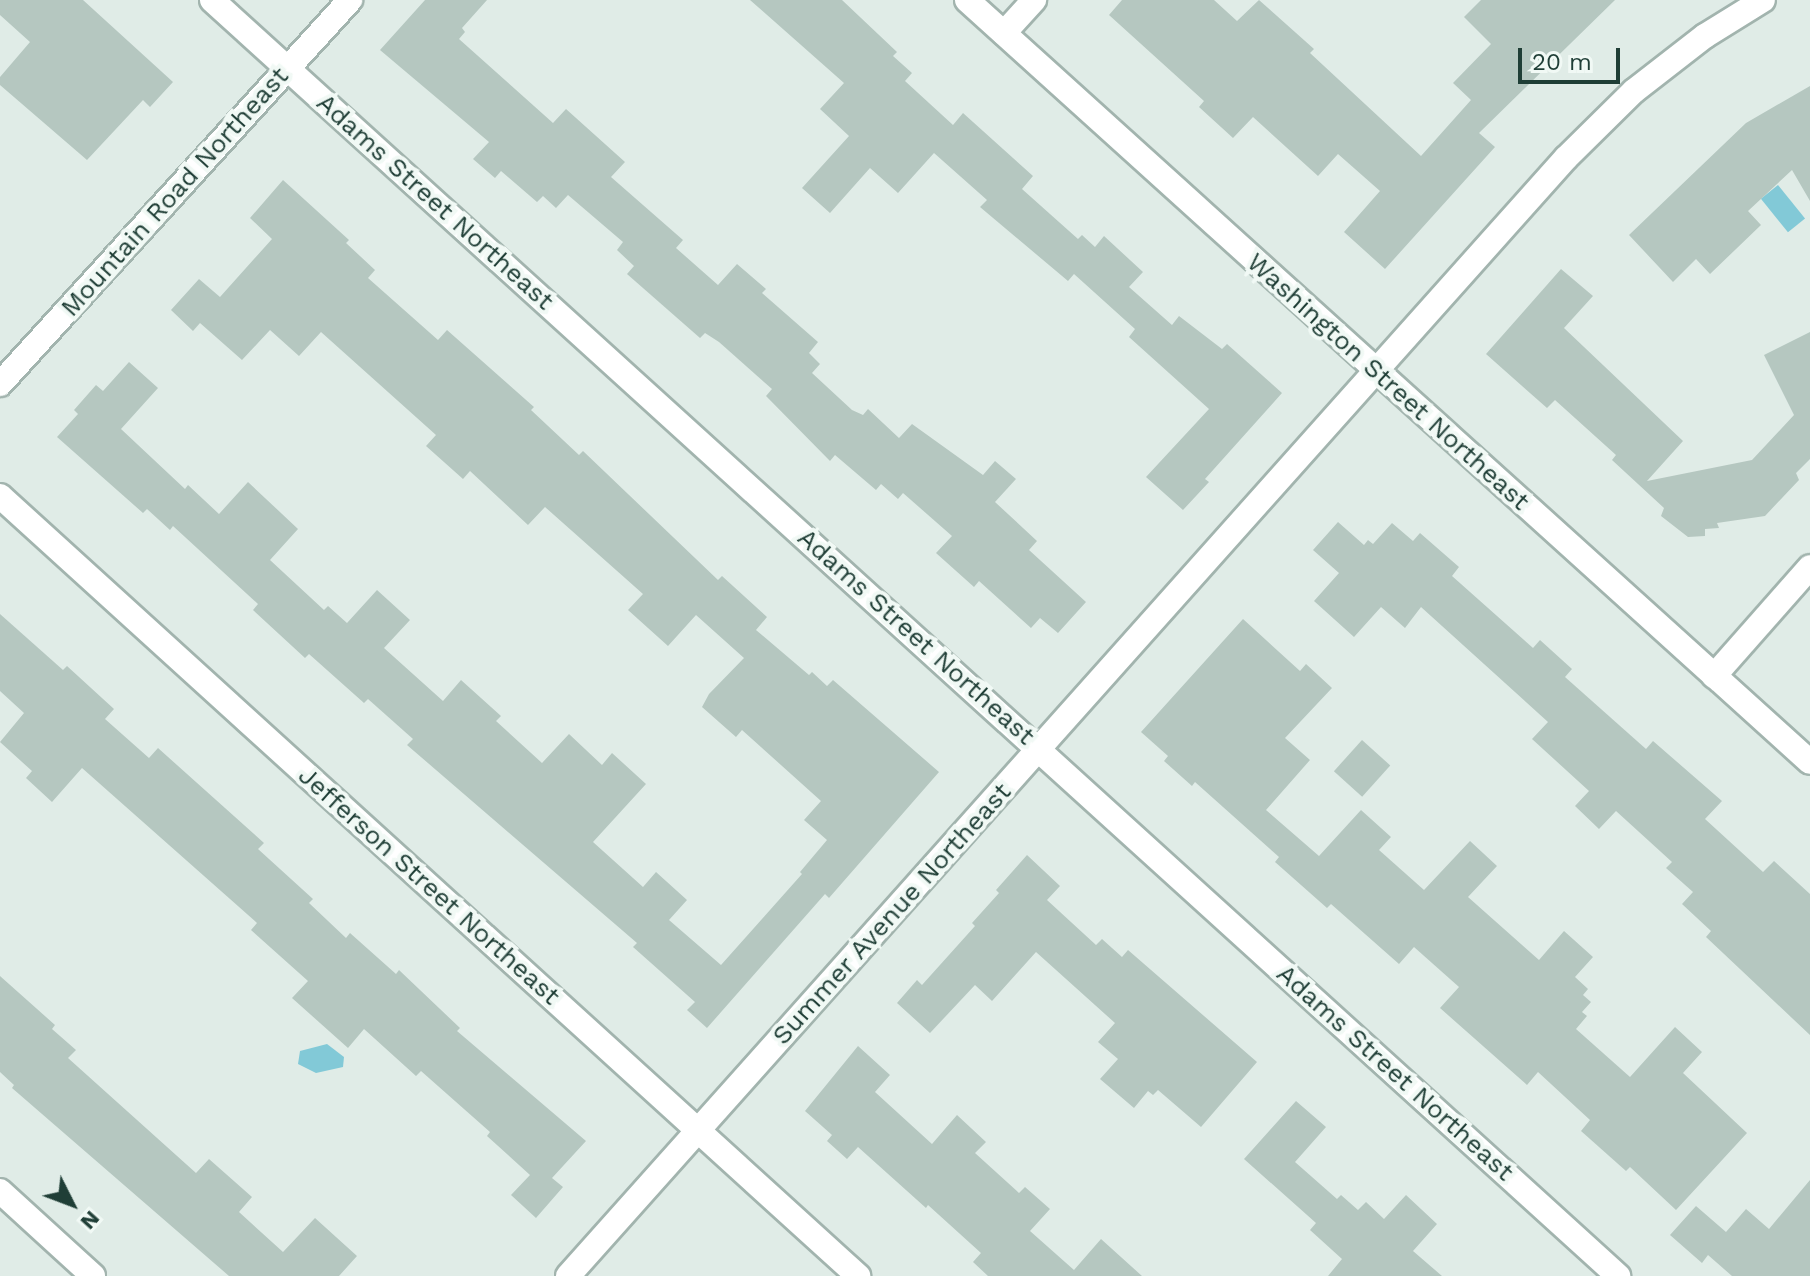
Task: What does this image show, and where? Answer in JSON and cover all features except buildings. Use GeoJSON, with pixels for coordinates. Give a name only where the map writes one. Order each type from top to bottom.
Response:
{"type":"FeatureCollection","features":[{"type":"Feature","properties":{"kind":"street","name":"Adams Street Northeast"},"geometry":{"type":"LineString","coordinates":[[212,0],[1618,1276]]}},
{"type":"Feature","properties":{"kind":"street","name":"Mountain Road Northeast"},"geometry":{"type":"LineString","coordinates":[[0,384],[350,0]]}},
{"type":"Feature","properties":{"kind":"street","name":"Washington Street Northeast"},"geometry":{"type":"LineString","coordinates":[[967,0],[1810,762]]}},
{"type":"Feature","properties":{"kind":"street"},"geometry":{"type":"LineString","coordinates":[[1004,33],[1034,0]]}},
{"type":"Feature","properties":{"kind":"street","name":"Summer Avenue Northeast"},"geometry":{"type":"LineString","coordinates":[[568,1276],[1566,158],[1634,91],[1705,36],[1763,0]]}},
{"type":"Feature","properties":{"kind":"street","name":"Jefferson Street Northeast"},"geometry":{"type":"LineString","coordinates":[[0,496],[858,1276]]}},
{"type":"Feature","properties":{"kind":"street"},"geometry":{"type":"LineString","coordinates":[[1714,676],[1810,567]]}},
{"type":"Feature","properties":{"kind":"street"},"geometry":{"type":"LineString","coordinates":[[0,1191],[93,1276]]}},
{"type":"Feature","properties":{"kind":"water"},"geometry":{"type":"Polygon","coordinates":[[[1778,185],[1805,218],[1788,232],[1761,199],[1778,185]]]}},
{"type":"Feature","properties":{"kind":"water"},"geometry":{"type":"Polygon","coordinates":[[[327,1044],[344,1057],[343,1067],[316,1073],[298,1064],[300,1051],[327,1044]]]}}]}
